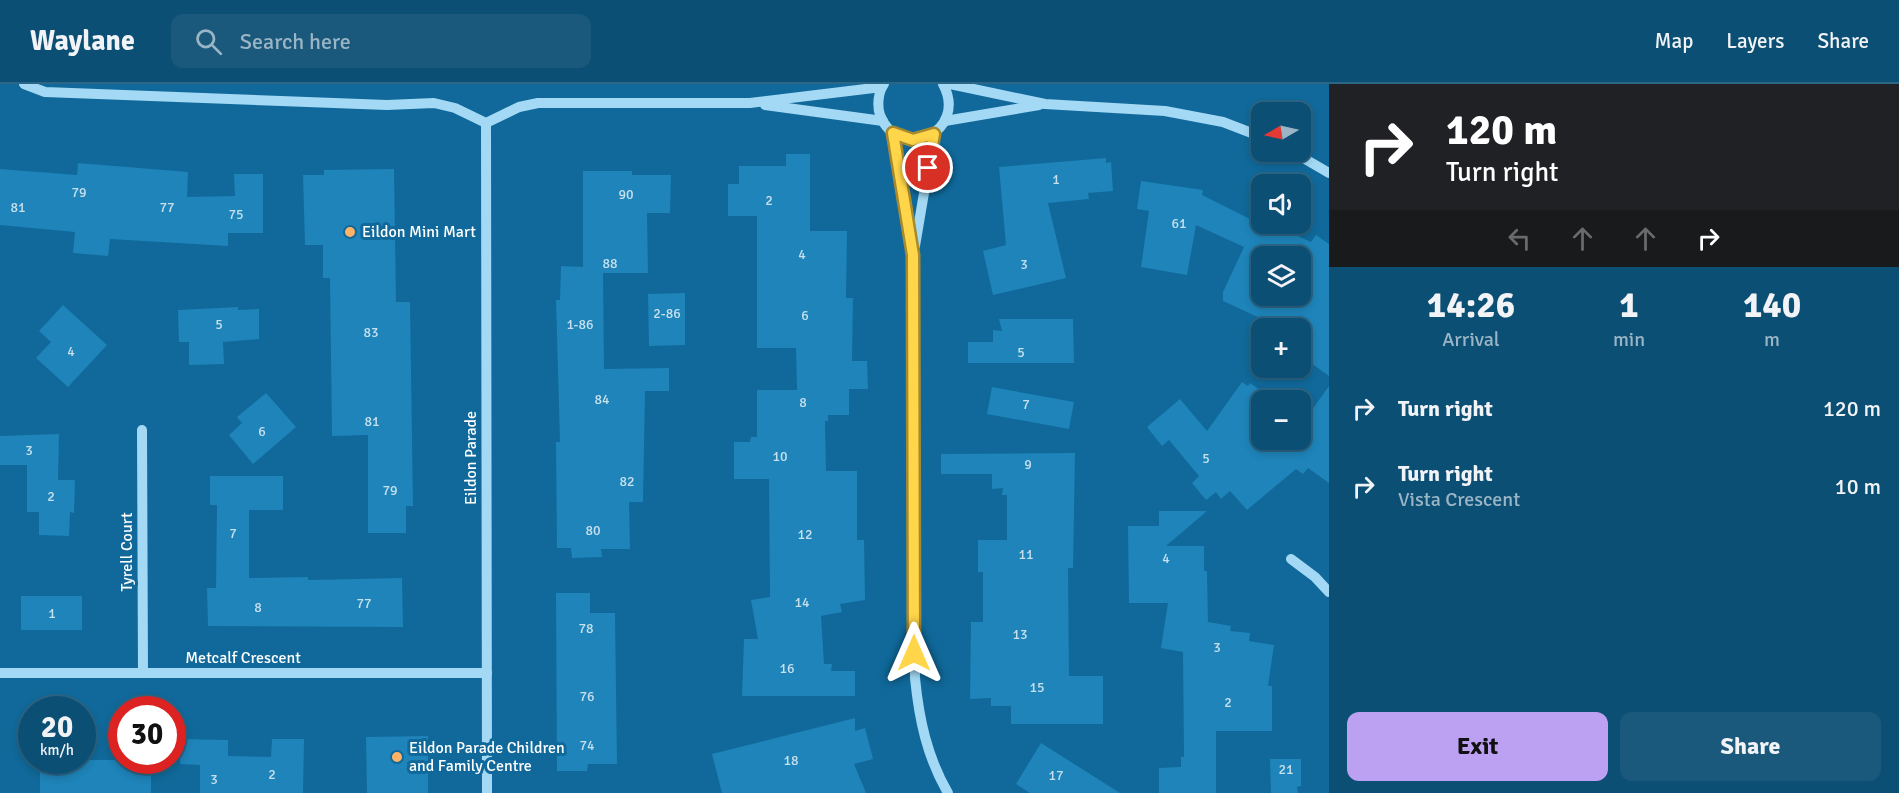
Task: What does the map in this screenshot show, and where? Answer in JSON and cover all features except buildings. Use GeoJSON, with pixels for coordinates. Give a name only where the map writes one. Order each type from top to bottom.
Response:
{"type":"FeatureCollection","features":[{"type":"Feature","properties":{"kind":"street"},"geometry":{"type":"LineString","coordinates":[[24,84],[45,92],[364,104],[434,103],[454,108],[486,123],[519,107],[538,103],[750,103],[883,85],[878,100],[883,121],[893,133],[913,255],[915,678],[924,738],[937,773],[948,793]]}},
{"type":"Feature","properties":{"kind":"street"},"geometry":{"type":"LineString","coordinates":[[913,255],[934,134],[945,121],[950,100],[943,84]]}},
{"type":"Feature","properties":{"kind":"street"},"geometry":{"type":"LineString","coordinates":[[950,84],[1045,104],[1165,111],[1223,122],[1251,133]]}},
{"type":"Feature","properties":{"kind":"street"},"geometry":{"type":"LineString","coordinates":[[750,103],[883,121]]}},
{"type":"Feature","properties":{"kind":"street"},"geometry":{"type":"LineString","coordinates":[[945,121],[1045,104]]}},
{"type":"Feature","properties":{"kind":"street","name":"Eildon Parade"},"geometry":{"type":"LineString","coordinates":[[486,123],[487,793]]}},
{"type":"Feature","properties":{"kind":"street"},"geometry":{"type":"LineString","coordinates":[[893,133],[913,140],[934,134]]}},
{"type":"Feature","properties":{"kind":"street"},"geometry":{"type":"LineString","coordinates":[[1310,162],[1329,173]]}},
{"type":"Feature","properties":{"kind":"street","name":"Tyrell Court"},"geometry":{"type":"LineString","coordinates":[[142,430],[142,673]]}},
{"type":"Feature","properties":{"kind":"street"},"geometry":{"type":"LineString","coordinates":[[1291,559],[1315,577],[1329,592]]}},
{"type":"Feature","properties":{"kind":"street","name":"Metcalf Crescent"},"geometry":{"type":"LineString","coordinates":[[0,673],[487,673]]}},
{"type":"Feature","properties":{"kind":"place","name":"Eildon Mini Mart"},"geometry":{"type":"Point","coordinates":[350,232]}},
{"type":"Feature","properties":{"kind":"place","name":"Eildon Parade Children and Family Centre"},"geometry":{"type":"Point","coordinates":[397,757]}},
{"type":"Feature","properties":{"kind":"route"},"geometry":{"type":"LineString","coordinates":[[914,653],[913,255],[893,133],[913,140],[934,134],[928,168]]}}]}
